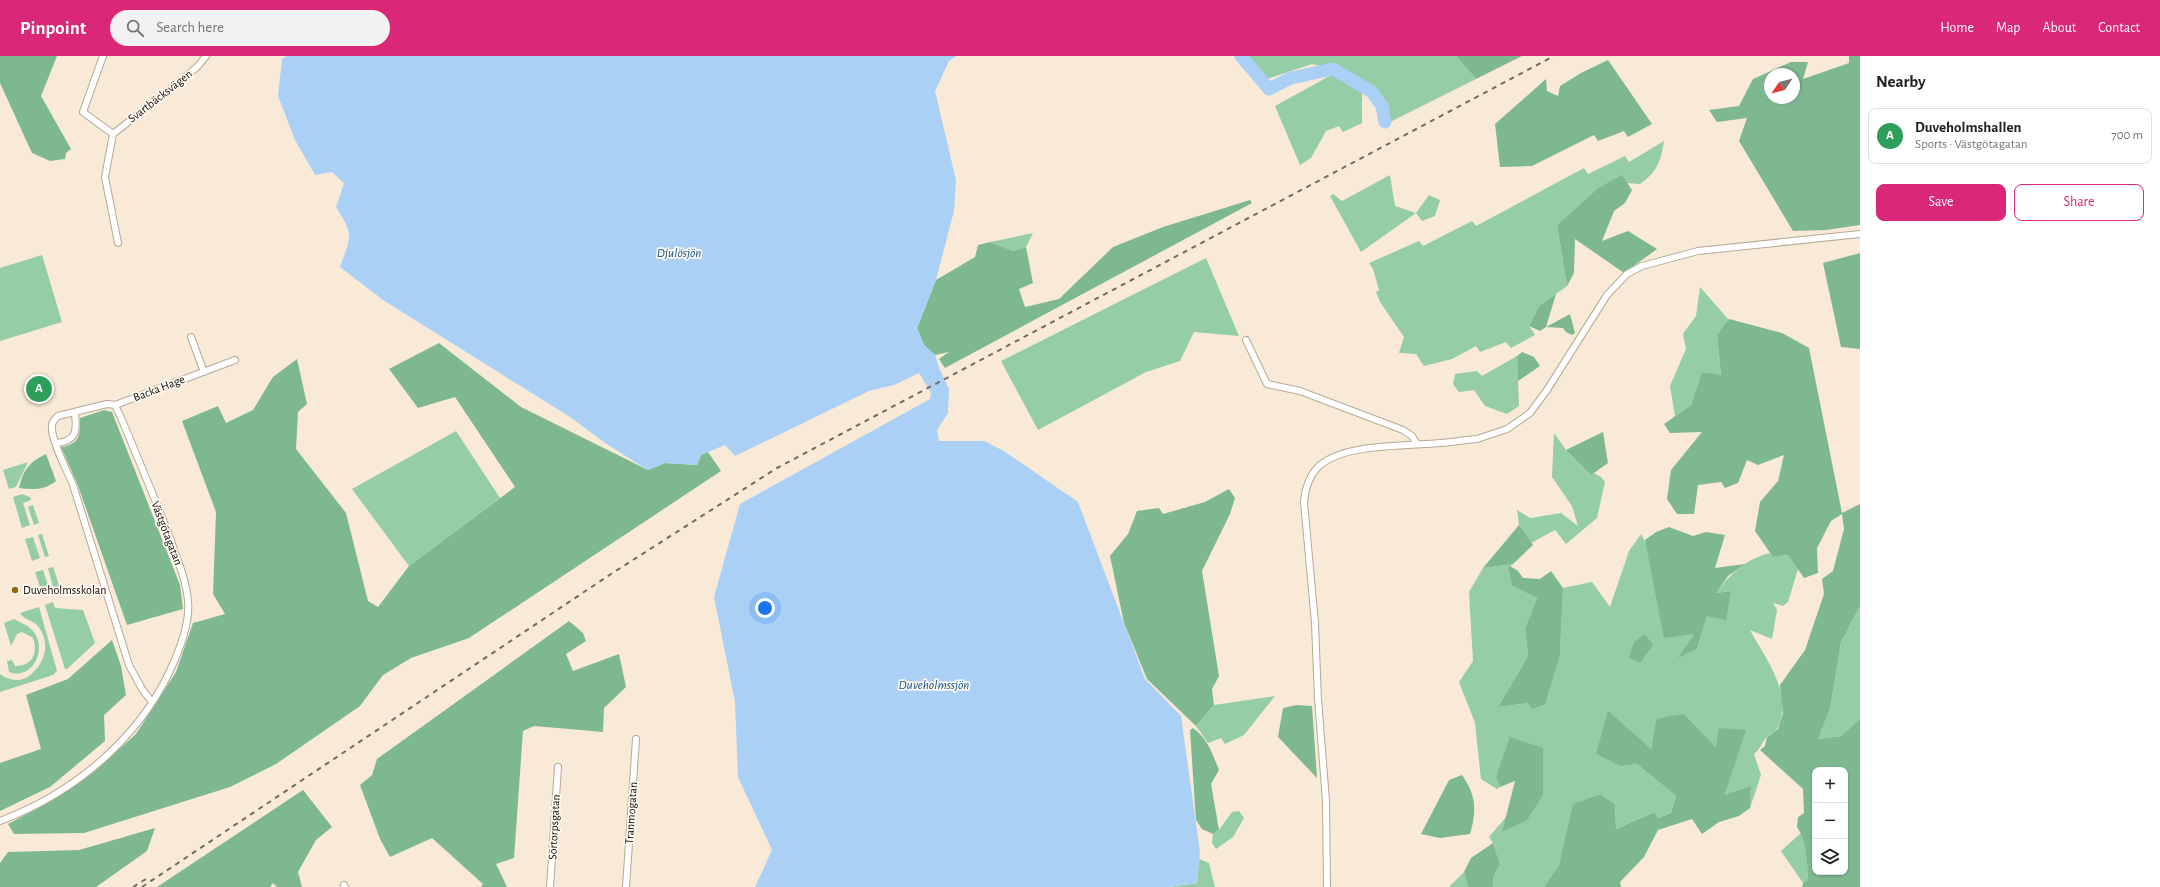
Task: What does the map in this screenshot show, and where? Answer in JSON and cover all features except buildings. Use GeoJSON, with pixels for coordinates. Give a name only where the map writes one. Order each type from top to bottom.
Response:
{"type":"FeatureCollection","features":[{"type":"Feature","properties":{"kind":"street"},"geometry":{"type":"LineString","coordinates":[[103,56],[83,112],[113,134],[105,177],[118,243]]}},
{"type":"Feature","properties":{"kind":"street","name":"Svartbäcksvägen"},"geometry":{"type":"LineString","coordinates":[[113,134],[183,79],[198,66],[206,56]]}},
{"type":"Feature","properties":{"kind":"street"},"geometry":{"type":"LineString","coordinates":[[1327,887],[1326,802],[1318,700],[1314,616],[1305,519],[1305,492],[1313,474],[1320,466],[1344,453],[1417,444],[1477,439],[1507,429],[1521,421],[1530,413],[1547,390],[1607,295],[1627,274],[1642,266],[1698,251],[1860,234]]}},
{"type":"Feature","properties":{"kind":"street"},"geometry":{"type":"LineString","coordinates":[[191,338],[204,372]]}},
{"type":"Feature","properties":{"kind":"street"},"geometry":{"type":"LineString","coordinates":[[1246,340],[1268,384],[1300,391],[1402,430],[1412,436],[1417,444]]}},
{"type":"Feature","properties":{"kind":"street","name":"Backa Hage"},"geometry":{"type":"LineString","coordinates":[[115,405],[236,360]]}},
{"type":"Feature","properties":{"kind":"street"},"geometry":{"type":"LineString","coordinates":[[115,405],[107,404],[58,416],[53,422],[52,430],[63,464],[73,484],[129,665],[142,689],[152,702]]}},
{"type":"Feature","properties":{"kind":"street","name":"Västgötagatan"},"geometry":{"type":"LineString","coordinates":[[0,821],[46,800],[95,766],[121,743],[135,726],[165,681],[180,646],[188,618],[186,585],[115,405]]}},
{"type":"Feature","properties":{"kind":"street"},"geometry":{"type":"LineString","coordinates":[[56,444],[70,440],[74,436],[76,430],[75,413]]}},
{"type":"Feature","properties":{"kind":"street","name":"Tranmogatan"},"geometry":{"type":"LineString","coordinates":[[626,887],[636,739]]}},
{"type":"Feature","properties":{"kind":"street","name":"Sörtorpsgatan"},"geometry":{"type":"LineString","coordinates":[[550,887],[558,767]]}},
{"type":"Feature","properties":{"kind":"green space"},"geometry":{"type":"Polygon","coordinates":[[[0,56],[57,56],[41,96],[71,149],[66,153],[65,159],[50,161],[32,153],[0,83],[0,56]]]}},
{"type":"Feature","properties":{"kind":"green space"},"geometry":{"type":"Polygon","coordinates":[[[1245,56],[1456,56],[1476,79],[1388,123],[1380,98],[1365,85],[1338,71],[1312,64],[1267,79],[1245,56]]]}},
{"type":"Feature","properties":{"kind":"green space"},"geometry":{"type":"Polygon","coordinates":[[[1456,56],[1522,56],[1476,79],[1456,56]]]}},
{"type":"Feature","properties":{"kind":"green space"},"geometry":{"type":"Polygon","coordinates":[[[1849,56],[1860,56],[1860,225],[1826,230],[1793,231],[1739,141],[1747,118],[1717,122],[1709,110],[1739,106],[1753,79],[1764,74],[1764,104],[1800,104],[1800,68],[1778,68],[1791,62],[1808,62],[1803,79],[1849,63],[1849,56]]]}},
{"type":"Feature","properties":{"kind":"green space"},"geometry":{"type":"Polygon","coordinates":[[[1608,60],[1652,124],[1628,137],[1624,131],[1598,141],[1594,135],[1532,166],[1500,167],[1495,124],[1546,79],[1547,91],[1558,96],[1560,86],[1581,73],[1608,60]]]}},
{"type":"Feature","properties":{"kind":"green space"},"geometry":{"type":"Polygon","coordinates":[[[1335,73],[1362,88],[1362,123],[1343,132],[1339,126],[1326,131],[1311,158],[1300,165],[1275,106],[1335,73]]]}},
{"type":"Feature","properties":{"kind":"green space"},"geometry":{"type":"Polygon","coordinates":[[[1664,141],[1660,160],[1646,180],[1640,184],[1627,183],[1622,176],[1598,188],[1557,225],[1567,286],[1539,306],[1529,326],[1535,335],[1511,348],[1506,342],[1480,352],[1476,346],[1452,359],[1424,366],[1416,354],[1399,353],[1404,337],[1380,302],[1376,292],[1379,290],[1373,269],[1369,263],[1419,241],[1423,246],[1472,221],[1476,226],[1584,168],[1588,174],[1625,156],[1629,162],[1664,141]]]}},
{"type":"Feature","properties":{"kind":"green space"},"geometry":{"type":"Polygon","coordinates":[[[1390,175],[1395,206],[1416,213],[1361,252],[1330,196],[1333,194],[1342,201],[1390,175]]]}},
{"type":"Feature","properties":{"kind":"green space"},"geometry":{"type":"Polygon","coordinates":[[[1622,175],[1632,190],[1625,203],[1614,211],[1602,241],[1628,231],[1657,249],[1624,273],[1575,239],[1574,273],[1567,286],[1557,225],[1598,188],[1622,175]]]}},
{"type":"Feature","properties":{"kind":"green space"},"geometry":{"type":"Polygon","coordinates":[[[1429,195],[1440,200],[1435,216],[1422,221],[1416,213],[1429,195]]]}},
{"type":"Feature","properties":{"kind":"green space"},"geometry":{"type":"Polygon","coordinates":[[[1250,200],[1252,203],[945,368],[939,359],[949,352],[935,355],[924,345],[917,328],[936,280],[975,257],[978,245],[990,242],[1013,251],[1026,247],[1033,283],[1019,289],[1025,307],[1059,299],[1113,247],[1163,227],[1250,200]]]}},
{"type":"Feature","properties":{"kind":"green space"},"geometry":{"type":"Polygon","coordinates":[[[1033,233],[1026,247],[1013,251],[990,242],[1033,233]]]}},
{"type":"Feature","properties":{"kind":"green space"},"geometry":{"type":"Polygon","coordinates":[[[1860,253],[1860,349],[1841,347],[1823,263],[1860,253]]]}},
{"type":"Feature","properties":{"kind":"green space"},"geometry":{"type":"Polygon","coordinates":[[[42,255],[62,322],[0,341],[0,268],[42,255]]]}},
{"type":"Feature","properties":{"kind":"green space"},"geometry":{"type":"Polygon","coordinates":[[[1206,258],[1239,336],[1194,332],[1180,361],[1146,372],[1038,430],[1001,361],[1206,258]]]}},
{"type":"Feature","properties":{"kind":"green space"},"geometry":{"type":"Polygon","coordinates":[[[1700,287],[1729,320],[1717,335],[1721,376],[1702,372],[1691,405],[1675,416],[1670,386],[1686,349],[1683,334],[1696,316],[1700,287]]]}},
{"type":"Feature","properties":{"kind":"green space"},"geometry":{"type":"Polygon","coordinates":[[[1556,294],[1546,327],[1540,331],[1529,326],[1539,306],[1556,294]]]}},
{"type":"Feature","properties":{"kind":"green space"},"geometry":{"type":"Polygon","coordinates":[[[1570,314],[1575,333],[1572,335],[1566,332],[1563,328],[1546,327],[1570,314]]]}},
{"type":"Feature","properties":{"kind":"green space"},"geometry":{"type":"Polygon","coordinates":[[[1729,319],[1782,333],[1809,348],[1842,513],[1860,504],[1860,606],[1841,642],[1830,709],[1818,739],[1841,736],[1860,719],[1860,887],[1802,887],[1803,883],[1808,879],[1805,845],[1797,827],[1798,817],[1804,813],[1803,789],[1760,750],[1765,746],[1767,737],[1778,729],[1783,713],[1780,685],[1805,650],[1824,594],[1822,579],[1833,571],[1844,529],[1842,514],[1831,521],[1817,548],[1818,573],[1804,578],[1788,555],[1773,557],[1755,531],[1760,502],[1778,481],[1784,455],[1758,465],[1747,460],[1738,483],[1725,488],[1721,482],[1698,485],[1694,514],[1677,514],[1667,499],[1671,470],[1702,432],[1670,433],[1664,424],[1691,405],[1702,372],[1721,375],[1717,335],[1729,319]]]}},
{"type":"Feature","properties":{"kind":"green space"},"geometry":{"type":"Polygon","coordinates":[[[439,343],[521,407],[648,470],[665,463],[697,465],[701,455],[708,452],[721,471],[469,638],[411,658],[383,675],[360,706],[276,764],[230,787],[84,833],[14,834],[8,824],[44,805],[94,772],[136,734],[176,672],[193,623],[225,614],[213,594],[216,512],[182,421],[218,406],[226,423],[253,410],[273,377],[297,359],[307,404],[298,412],[296,449],[346,513],[368,601],[378,607],[409,566],[515,487],[455,397],[418,408],[389,369],[439,343]]]}},
{"type":"Feature","properties":{"kind":"green space"},"geometry":{"type":"Polygon","coordinates":[[[1522,352],[1534,357],[1540,366],[1518,381],[1517,356],[1522,352]]]}},
{"type":"Feature","properties":{"kind":"green space"},"geometry":{"type":"Polygon","coordinates":[[[1517,356],[1519,406],[1507,414],[1485,406],[1474,390],[1459,392],[1453,384],[1455,374],[1477,371],[1482,376],[1517,356]]]}},
{"type":"Feature","properties":{"kind":"green space"},"geometry":{"type":"Polygon","coordinates":[[[104,410],[112,412],[180,585],[183,609],[127,625],[77,483],[61,447],[72,444],[78,438],[80,418],[104,410]]]}},
{"type":"Feature","properties":{"kind":"green space"},"geometry":{"type":"Polygon","coordinates":[[[456,431],[500,498],[409,566],[352,489],[456,431]]]}},
{"type":"Feature","properties":{"kind":"green space"},"geometry":{"type":"Polygon","coordinates":[[[1603,432],[1608,463],[1591,475],[1566,450],[1603,432]]]}},
{"type":"Feature","properties":{"kind":"green space"},"geometry":{"type":"Polygon","coordinates":[[[1554,433],[1566,450],[1591,475],[1594,473],[1601,477],[1605,482],[1597,518],[1566,544],[1555,530],[1531,543],[1519,525],[1517,510],[1530,518],[1561,513],[1578,526],[1572,506],[1552,477],[1554,433]]]}},
{"type":"Feature","properties":{"kind":"green space"},"geometry":{"type":"Polygon","coordinates":[[[46,454],[56,481],[39,489],[19,488],[25,471],[31,463],[46,454]]]}},
{"type":"Feature","properties":{"kind":"green space"},"geometry":{"type":"Polygon","coordinates":[[[28,462],[16,487],[9,489],[3,470],[28,462]]]}},
{"type":"Feature","properties":{"kind":"green space"},"geometry":{"type":"Polygon","coordinates":[[[1229,489],[1235,498],[1230,514],[1202,571],[1219,676],[1212,689],[1214,705],[1196,726],[1147,679],[1124,623],[1110,556],[1128,534],[1137,511],[1159,508],[1163,514],[1205,502],[1229,489]]]}},
{"type":"Feature","properties":{"kind":"green space"},"geometry":{"type":"Polygon","coordinates":[[[22,494],[30,497],[31,500],[23,503],[30,525],[22,528],[13,497],[22,494]]]}},
{"type":"Feature","properties":{"kind":"green space"},"geometry":{"type":"Polygon","coordinates":[[[33,505],[39,523],[34,525],[28,507],[33,505]]]}},
{"type":"Feature","properties":{"kind":"green space"},"geometry":{"type":"Polygon","coordinates":[[[1519,525],[1533,545],[1513,564],[1483,568],[1519,525]]]}},
{"type":"Feature","properties":{"kind":"green space"},"geometry":{"type":"Polygon","coordinates":[[[1669,527],[1693,536],[1706,532],[1725,535],[1715,568],[1745,564],[1728,576],[1716,593],[1731,591],[1726,620],[1707,616],[1697,649],[1678,658],[1694,634],[1664,638],[1645,540],[1656,532],[1669,527]]]}},
{"type":"Feature","properties":{"kind":"green space"},"geometry":{"type":"Polygon","coordinates":[[[42,534],[49,556],[45,557],[38,535],[42,534]]]}},
{"type":"Feature","properties":{"kind":"green space"},"geometry":{"type":"Polygon","coordinates":[[[1641,534],[1694,634],[1679,657],[1697,649],[1707,616],[1730,591],[1716,593],[1739,568],[1753,559],[1770,553],[1773,557],[1788,555],[1798,569],[1788,602],[1783,606],[1773,603],[1777,610],[1772,639],[1750,630],[1776,677],[1780,689],[1782,715],[1777,729],[1763,741],[1754,754],[1761,775],[1750,808],[1751,786],[1725,796],[1745,730],[1716,747],[1684,714],[1656,721],[1651,749],[1621,766],[1637,764],[1676,796],[1671,813],[1658,818],[1653,812],[1616,829],[1615,804],[1600,794],[1574,804],[1559,865],[1544,887],[1493,887],[1493,878],[1500,864],[1493,843],[1489,837],[1507,816],[1503,832],[1543,748],[1496,776],[1500,787],[1497,789],[1481,779],[1475,723],[1459,682],[1473,661],[1469,592],[1483,568],[1513,564],[1508,568],[1512,586],[1537,598],[1525,628],[1528,656],[1498,707],[1528,703],[1560,655],[1563,588],[1592,582],[1610,607],[1629,551],[1641,534]]]}},
{"type":"Feature","properties":{"kind":"green space"},"geometry":{"type":"Polygon","coordinates":[[[33,537],[40,558],[32,561],[25,539],[33,537]]]}},
{"type":"Feature","properties":{"kind":"green space"},"geometry":{"type":"Polygon","coordinates":[[[1510,566],[1518,571],[1523,578],[1540,579],[1551,571],[1563,588],[1560,655],[1545,704],[1532,709],[1528,703],[1498,707],[1528,656],[1525,628],[1537,598],[1512,586],[1508,568],[1510,566]]]}},
{"type":"Feature","properties":{"kind":"green space"},"geometry":{"type":"Polygon","coordinates":[[[53,567],[60,588],[54,590],[48,568],[53,567]]]}},
{"type":"Feature","properties":{"kind":"green space"},"geometry":{"type":"Polygon","coordinates":[[[43,570],[50,591],[42,593],[35,572],[43,570]]]}},
{"type":"Feature","properties":{"kind":"green space"},"geometry":{"type":"Polygon","coordinates":[[[53,602],[55,608],[83,610],[95,643],[67,669],[65,669],[45,605],[53,602]]]}},
{"type":"Feature","properties":{"kind":"green space"},"geometry":{"type":"Polygon","coordinates":[[[1860,606],[1860,719],[1841,736],[1818,739],[1830,709],[1841,642],[1860,606]]]}},
{"type":"Feature","properties":{"kind":"green space"},"geometry":{"type":"Polygon","coordinates":[[[39,607],[57,671],[53,675],[0,692],[0,674],[14,680],[25,678],[35,671],[43,659],[45,646],[42,632],[37,625],[20,613],[39,607]]]}},
{"type":"Feature","properties":{"kind":"green space"},"geometry":{"type":"Polygon","coordinates":[[[14,619],[33,631],[39,646],[36,661],[25,672],[18,674],[9,672],[7,661],[12,660],[15,666],[26,664],[33,658],[35,649],[33,638],[22,632],[17,634],[11,646],[4,623],[14,619]]]}},
{"type":"Feature","properties":{"kind":"green space"},"geometry":{"type":"Polygon","coordinates":[[[569,621],[583,633],[586,641],[566,654],[573,671],[619,654],[626,687],[604,708],[603,732],[534,726],[523,731],[514,858],[496,864],[507,887],[481,887],[483,884],[432,838],[390,857],[380,839],[360,785],[372,775],[377,759],[569,621]]]}},
{"type":"Feature","properties":{"kind":"green space"},"geometry":{"type":"Polygon","coordinates":[[[1645,634],[1653,645],[1640,663],[1629,658],[1634,642],[1645,634]]]}},
{"type":"Feature","properties":{"kind":"green space"},"geometry":{"type":"Polygon","coordinates":[[[112,640],[121,666],[126,695],[104,715],[105,741],[50,787],[0,811],[0,763],[41,749],[26,695],[68,679],[112,640]]]}},
{"type":"Feature","properties":{"kind":"green space"},"geometry":{"type":"Polygon","coordinates":[[[1275,696],[1244,735],[1225,744],[1221,738],[1208,743],[1196,726],[1214,705],[1275,696]]]}},
{"type":"Feature","properties":{"kind":"green space"},"geometry":{"type":"Polygon","coordinates":[[[1297,705],[1312,706],[1317,778],[1278,737],[1283,708],[1297,705]]]}},
{"type":"Feature","properties":{"kind":"green space"},"geometry":{"type":"Polygon","coordinates":[[[1608,711],[1651,749],[1656,720],[1669,716],[1684,714],[1716,747],[1719,728],[1746,730],[1725,795],[1751,786],[1750,808],[1739,816],[1719,822],[1702,834],[1692,819],[1658,830],[1644,857],[1620,882],[1621,887],[1544,887],[1559,865],[1573,804],[1600,794],[1615,804],[1616,829],[1654,812],[1658,818],[1671,813],[1676,796],[1637,764],[1621,766],[1596,754],[1608,711]]]}},
{"type":"Feature","properties":{"kind":"green space"},"geometry":{"type":"Polygon","coordinates":[[[1193,728],[1206,742],[1212,752],[1219,770],[1211,784],[1219,830],[1213,834],[1202,829],[1196,820],[1190,730],[1193,728]]]}},
{"type":"Feature","properties":{"kind":"green space"},"geometry":{"type":"Polygon","coordinates":[[[1510,737],[1543,748],[1543,795],[1527,820],[1502,832],[1515,781],[1500,787],[1496,777],[1510,737]]]}},
{"type":"Feature","properties":{"kind":"green space"},"geometry":{"type":"Polygon","coordinates":[[[1462,775],[1473,796],[1474,803],[1474,817],[1470,834],[1440,838],[1421,834],[1449,780],[1462,775]]]}},
{"type":"Feature","properties":{"kind":"green space"},"geometry":{"type":"Polygon","coordinates":[[[303,790],[332,827],[316,840],[298,872],[302,887],[277,887],[273,883],[270,887],[157,887],[303,790]]]}},
{"type":"Feature","properties":{"kind":"green space"},"geometry":{"type":"Polygon","coordinates":[[[1239,811],[1244,818],[1233,837],[1216,849],[1212,843],[1213,834],[1219,830],[1232,812],[1239,811]]]}},
{"type":"Feature","properties":{"kind":"green space"},"geometry":{"type":"Polygon","coordinates":[[[155,828],[147,851],[96,887],[0,887],[0,863],[8,852],[79,850],[155,828]]]}},
{"type":"Feature","properties":{"kind":"green space"},"geometry":{"type":"Polygon","coordinates":[[[1801,833],[1807,854],[1808,879],[1803,883],[1781,851],[1801,833]]]}},
{"type":"Feature","properties":{"kind":"green space"},"geometry":{"type":"Polygon","coordinates":[[[1493,843],[1500,864],[1493,878],[1493,887],[1468,887],[1464,872],[1471,858],[1493,843]]]}},
{"type":"Feature","properties":{"kind":"green space"},"geometry":{"type":"Polygon","coordinates":[[[1199,859],[1209,863],[1215,887],[1168,887],[1197,883],[1199,859]]]}},
{"type":"Feature","properties":{"kind":"green space"},"geometry":{"type":"Polygon","coordinates":[[[1464,872],[1468,887],[1449,887],[1464,872]]]}},
{"type":"Feature","properties":{"kind":"water"},"geometry":{"type":"Polygon","coordinates":[[[287,56],[956,56],[949,61],[935,91],[956,180],[954,211],[936,280],[917,328],[924,345],[935,355],[949,389],[948,413],[937,430],[939,441],[984,441],[1004,451],[1078,502],[1145,679],[1181,716],[1200,852],[1197,883],[1168,887],[755,887],[772,850],[738,777],[735,702],[714,597],[740,504],[930,399],[931,393],[919,373],[894,385],[869,391],[735,456],[725,445],[701,455],[697,465],[665,463],[648,470],[605,443],[570,417],[383,300],[340,267],[347,248],[349,236],[346,224],[336,207],[344,183],[332,172],[315,175],[295,140],[278,96],[282,59],[287,56]]]}},
{"type":"Feature","properties":{"kind":"waterway"},"geometry":{"type":"LineString","coordinates":[[1241,56],[1269,89],[1291,78],[1333,69],[1372,92],[1382,106],[1385,122]]}},
{"type":"Feature","properties":{"kind":"railway"},"geometry":{"type":"LineString","coordinates":[[142,887],[611,574],[777,468],[1554,56]]}},
{"type":"Feature","properties":{"kind":"railway"},"geometry":{"type":"LineString","coordinates":[[133,887],[146,879]]}},
{"type":"Feature","properties":{"kind":"place","name":"Duveholmshallen"},"geometry":{"type":"Point","coordinates":[39,389]}},
{"type":"Feature","properties":{"kind":"place","name":"Duveholmsskolan"},"geometry":{"type":"Point","coordinates":[15,590]}},
{"type":"Feature","properties":{"kind":"water label","name":"Djulösjön"},"geometry":{"type":"Point","coordinates":[679,253]}},
{"type":"Feature","properties":{"kind":"water label","name":"Duveholmssjön"},"geometry":{"type":"Point","coordinates":[934,685]}}]}
